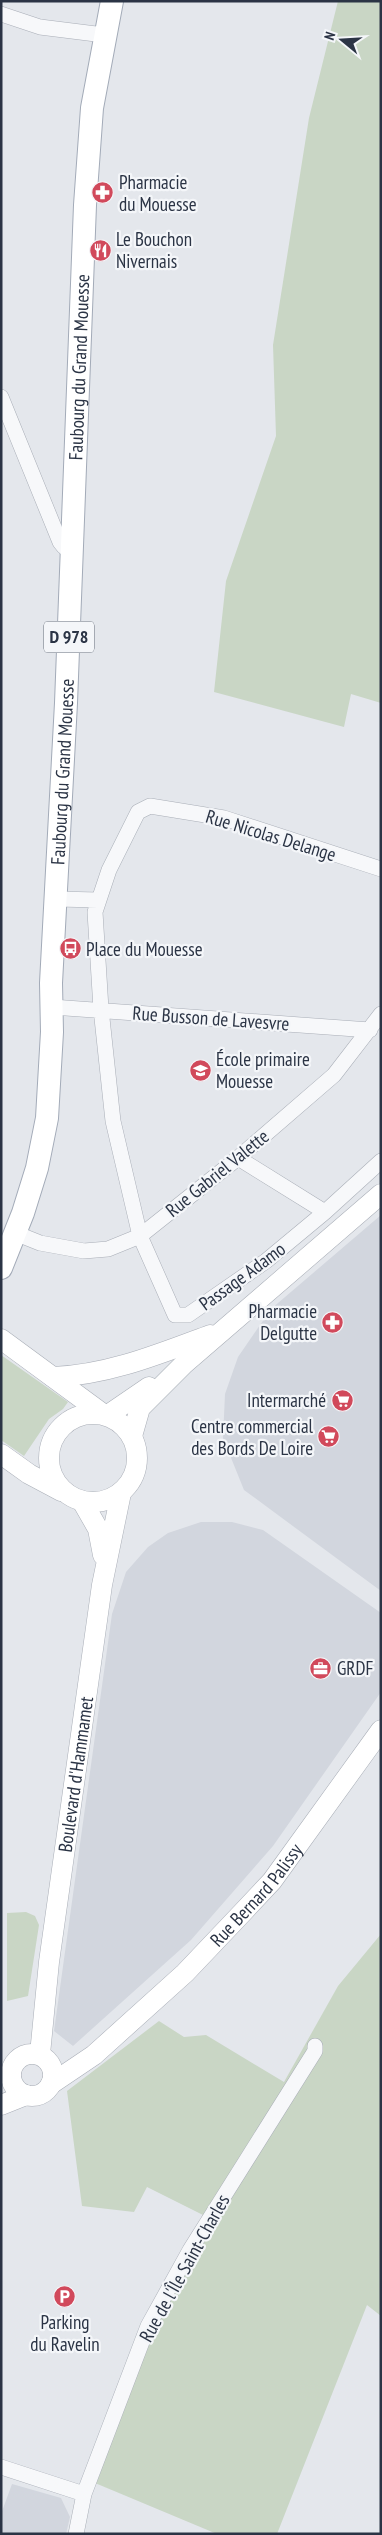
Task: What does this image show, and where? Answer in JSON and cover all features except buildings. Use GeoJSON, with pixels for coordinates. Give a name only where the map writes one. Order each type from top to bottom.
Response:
{"type":"FeatureCollection","features":[{"type":"Feature","properties":{"kind":"main road","name":"Faubourg du Grand Mouesse"},"geometry":{"type":"LineString","coordinates":[[1,1268],[38,1168],[47,1118],[85,205],[92,108],[104,35],[112,1]]}},
{"type":"Feature","properties":{"kind":"main road"},"geometry":{"type":"LineString","coordinates":[[132,1436],[140,1408],[184,1364],[381,1194]]}},
{"type":"Feature","properties":{"kind":"main road"},"geometry":{"type":"LineString","coordinates":[[53,1377],[81,1375],[116,1368],[161,1354],[223,1330]]}},
{"type":"Feature","properties":{"kind":"main road"},"geometry":{"type":"LineString","coordinates":[[1,1339],[105,1415],[125,1427],[132,1436],[137,1460],[129,1484],[121,1493],[109,1499],[96,1502],[76,1499],[29,1474],[1,1454]]}},
{"type":"Feature","properties":{"kind":"main road"},"geometry":{"type":"LineString","coordinates":[[76,1499],[59,1487],[52,1476],[48,1462],[49,1448],[55,1435],[64,1424],[76,1416],[89,1413],[105,1415],[184,1364]]}},
{"type":"Feature","properties":{"kind":"main road","name":"Boulevard d'Hammamet"},"geometry":{"type":"LineString","coordinates":[[42,2065],[49,1962],[102,1584],[121,1493]]}},
{"type":"Feature","properties":{"kind":"main road","name":"Boulevard d'Hammamet"},"geometry":{"type":"LineString","coordinates":[[76,1499],[99,1531],[103,1549],[102,1584]]}},
{"type":"Feature","properties":{"kind":"main road","name":"Rue Bernard Palissy"},"geometry":{"type":"LineString","coordinates":[[1,2105],[26,2095],[38,2095],[42,2065],[68,2062],[109,2039],[185,1973],[272,1881],[381,1730]]}},
{"type":"Feature","properties":{"kind":"main road"},"geometry":{"type":"LineString","coordinates":[[26,2095],[6,2084],[16,2061],[42,2065]]}},
{"type":"Feature","properties":{"kind":"street"},"geometry":{"type":"LineString","coordinates":[[1,14],[16,21],[40,26],[104,35]]}},
{"type":"Feature","properties":{"kind":"street"},"geometry":{"type":"LineString","coordinates":[[1,397],[60,542],[64,547],[71,547]]}},
{"type":"Feature","properties":{"kind":"street"},"geometry":{"type":"LineString","coordinates":[[50,516],[73,512]]}},
{"type":"Feature","properties":{"kind":"street","name":"Rue Nicolas Delange"},"geometry":{"type":"LineString","coordinates":[[98,900],[116,856],[138,812],[150,806],[224,818],[381,869]]}},
{"type":"Feature","properties":{"kind":"street"},"geometry":{"type":"LineString","coordinates":[[57,899],[98,900],[95,912],[101,1009],[112,1121],[140,1236]]}},
{"type":"Feature","properties":{"kind":"street","name":"Rue Busson de Lavesvre"},"geometry":{"type":"LineString","coordinates":[[52,1006],[370,1030]]}},
{"type":"Feature","properties":{"kind":"street","name":"Rue Gabriel Valette"},"geometry":{"type":"LineString","coordinates":[[15,1234],[40,1243],[84,1252],[108,1249],[140,1236],[238,1158],[334,1075],[381,1014]]}},
{"type":"Feature","properties":{"kind":"street"},"geometry":{"type":"LineString","coordinates":[[238,1158],[325,1212],[381,1161]]}},
{"type":"Feature","properties":{"kind":"street","name":"Passage Adamo"},"geometry":{"type":"LineString","coordinates":[[140,1236],[175,1315],[188,1315],[266,1261],[325,1212]]}},
{"type":"Feature","properties":{"kind":"street","name":"Rue de l'Île Saint-Charles"},"geometry":{"type":"LineString","coordinates":[[76,2534],[84,2494],[148,2326],[190,2250],[295,2085],[315,2051],[315,2046]]}},
{"type":"Feature","properties":{"kind":"street"},"geometry":{"type":"LineString","coordinates":[[1,2467],[84,2494]]}},
{"type":"Feature","properties":{"kind":"shaded area","name":"Centre commercial des Bords De Loire"},"geometry":{"type":"Polygon","coordinates":[[[381,1215],[381,1591],[244,1490],[223,1438],[225,1394],[238,1357],[271,1309],[381,1215]]]}},
{"type":"Feature","properties":{"kind":"shaded area"},"geometry":{"type":"Polygon","coordinates":[[[201,1522],[232,1522],[263,1530],[381,1613],[381,1692],[273,1846],[191,1940],[73,2046],[54,2031],[112,1614],[126,1572],[148,1547],[168,1533],[201,1522]]]}},
{"type":"Feature","properties":{"kind":"shaded area"},"geometry":{"type":"Polygon","coordinates":[[[12,2484],[61,2498],[70,2517],[66,2534],[1,2534],[1,2514],[12,2484]]]}},
{"type":"Feature","properties":{"kind":"green space"},"geometry":{"type":"Polygon","coordinates":[[[338,1],[381,1],[381,703],[351,694],[344,727],[214,692],[226,581],[276,436],[273,345],[309,118],[338,1]]]}},
{"type":"Feature","properties":{"kind":"green space"},"geometry":{"type":"Polygon","coordinates":[[[1,1355],[68,1402],[63,1409],[49,1419],[24,1456],[1,1440],[1,1355]]]}},
{"type":"Feature","properties":{"kind":"green space"},"geometry":{"type":"Polygon","coordinates":[[[26,1912],[35,1916],[39,1925],[28,1996],[7,2001],[7,1913],[26,1912]]]}},
{"type":"Feature","properties":{"kind":"green space"},"geometry":{"type":"Polygon","coordinates":[[[381,1934],[381,2316],[367,2305],[277,2534],[217,2534],[95,2483],[157,2323],[215,2221],[147,2187],[134,2212],[82,2206],[67,2091],[159,2021],[184,2037],[206,2035],[284,2082],[338,1986],[381,1934]]]}},
{"type":"Feature","properties":{"kind":"place","name":"Pharmacie du Mouesse"},"geometry":{"type":"Point","coordinates":[103,193]}},
{"type":"Feature","properties":{"kind":"place","name":"Le Bouchon Nivernais"},"geometry":{"type":"Point","coordinates":[100,250]}},
{"type":"Feature","properties":{"kind":"place","name":"Place du Mouesse"},"geometry":{"type":"Point","coordinates":[70,949]}},
{"type":"Feature","properties":{"kind":"place","name":"École primaire Mouesse"},"geometry":{"type":"Point","coordinates":[200,1070]}},
{"type":"Feature","properties":{"kind":"place","name":"Pharmacie Delgutte"},"geometry":{"type":"Point","coordinates":[333,1322]}},
{"type":"Feature","properties":{"kind":"place","name":"Intermarché"},"geometry":{"type":"Point","coordinates":[342,1400]}},
{"type":"Feature","properties":{"kind":"place","name":"Centre commercial des Bords De Loire"},"geometry":{"type":"Point","coordinates":[329,1437]}},
{"type":"Feature","properties":{"kind":"place","name":"GRDF"},"geometry":{"type":"Point","coordinates":[321,1668]}},
{"type":"Feature","properties":{"kind":"place","name":"Parking du Ravelin"},"geometry":{"type":"Point","coordinates":[65,2296]}}]}
